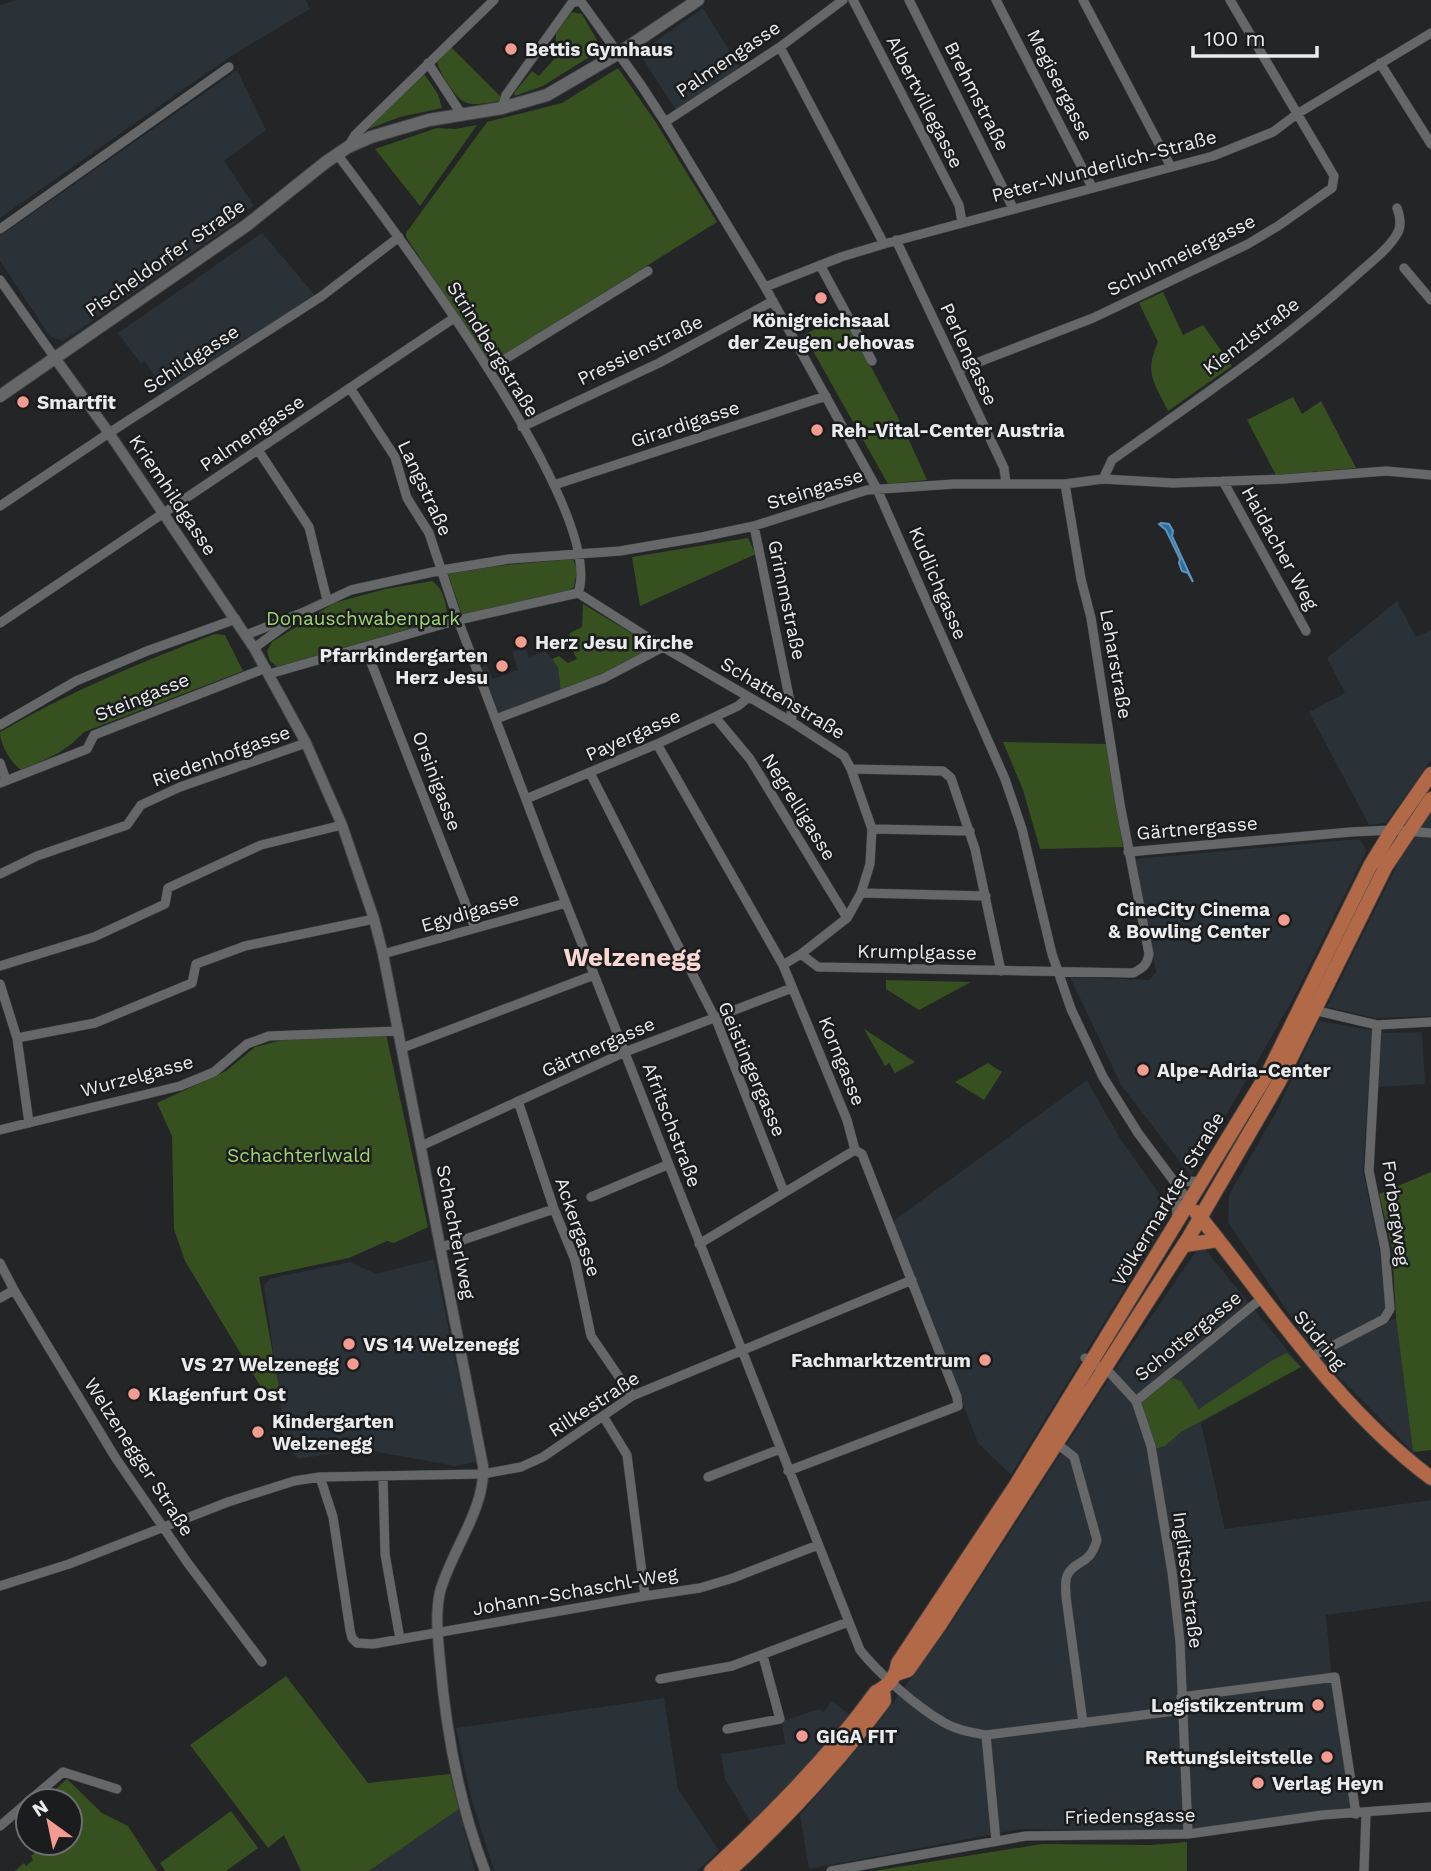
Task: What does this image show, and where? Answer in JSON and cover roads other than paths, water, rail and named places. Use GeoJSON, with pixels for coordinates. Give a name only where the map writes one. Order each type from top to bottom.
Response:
{"type":"FeatureCollection","features":[{"type":"Feature","properties":{"kind":"main road","name":"Pischeldorfer Straße"},"geometry":{"type":"LineString","coordinates":[[0,396],[247,226],[342,151],[404,126],[502,108],[547,95],[619,53],[698,0]]}},
{"type":"Feature","properties":{"kind":"main road","name":"Völkermarkter Straße"},"geometry":{"type":"LineString","coordinates":[[890,1681],[898,1663],[1016,1485],[1055,1421],[1100,1367],[1185,1245],[1279,1082],[1359,886],[1392,830],[1431,774]]}},
{"type":"Feature","properties":{"kind":"main road","name":"Völkermarkter Straße"},"geometry":{"type":"LineString","coordinates":[[736,1868],[811,1781],[876,1692],[908,1670],[939,1626],[1056,1443],[1177,1223],[1310,1006],[1408,831],[1431,799]]}},
{"type":"Feature","properties":{"kind":"main road"},"geometry":{"type":"LineString","coordinates":[[1177,1223],[1212,1197]]}},
{"type":"Feature","properties":{"kind":"main road"},"geometry":{"type":"LineString","coordinates":[[1185,1245],[1216,1238],[1212,1197]]}},
{"type":"Feature","properties":{"kind":"main road","name":"Südring"},"geometry":{"type":"LineString","coordinates":[[1195,1211],[1340,1395],[1384,1439],[1431,1478]]}},
{"type":"Feature","properties":{"kind":"main road","name":"Völkermarkter Straße"},"geometry":{"type":"LineString","coordinates":[[711,1871],[811,1781]]}},
{"type":"Feature","properties":{"kind":"street","name":"Pischeldorfer Straße"},"geometry":{"type":"LineString","coordinates":[[342,151],[355,135],[494,0]]}},
{"type":"Feature","properties":{"kind":"street","name":"Palmengasse"},"geometry":{"type":"LineString","coordinates":[[665,122],[780,47],[843,0]]}},
{"type":"Feature","properties":{"kind":"street","name":"Albertvillegasse"},"geometry":{"type":"LineString","coordinates":[[853,0],[959,205],[962,222]]}},
{"type":"Feature","properties":{"kind":"street","name":"Brehmstraße"},"geometry":{"type":"LineString","coordinates":[[909,0],[1013,208]]}},
{"type":"Feature","properties":{"kind":"street","name":"Megisergasse"},"geometry":{"type":"LineString","coordinates":[[996,0],[1092,187]]}},
{"type":"Feature","properties":{"kind":"street"},"geometry":{"type":"LineString","coordinates":[[1083,0],[1171,167]]}},
{"type":"Feature","properties":{"kind":"street"},"geometry":{"type":"LineString","coordinates":[[1230,0],[1297,114]]}},
{"type":"Feature","properties":{"kind":"street"},"geometry":{"type":"LineString","coordinates":[[502,108],[506,95],[571,4],[576,1]]}},
{"type":"Feature","properties":{"kind":"street","name":"Kudlichgasse"},"geometry":{"type":"LineString","coordinates":[[576,1],[582,3],[619,53],[665,122],[765,287],[877,489],[1005,779],[1022,829],[1057,971],[1071,1009],[1103,1077],[1138,1133],[1195,1211]]}},
{"type":"Feature","properties":{"kind":"street","name":"Peter-Wunderlich-Straße"},"geometry":{"type":"LineString","coordinates":[[765,287],[820,265],[896,240],[1213,156],[1265,136],[1431,33]]}},
{"type":"Feature","properties":{"kind":"street"},"geometry":{"type":"LineString","coordinates":[[780,47],[884,244]]}},
{"type":"Feature","properties":{"kind":"street"},"geometry":{"type":"LineString","coordinates":[[1380,63],[1431,144]]}},
{"type":"Feature","properties":{"kind":"street"},"geometry":{"type":"LineString","coordinates":[[428,64],[462,114]]}},
{"type":"Feature","properties":{"kind":"street"},"geometry":{"type":"LineString","coordinates":[[0,229],[229,67]]}},
{"type":"Feature","properties":{"kind":"street","name":"Schuhmeiergasse"},"geometry":{"type":"LineString","coordinates":[[958,370],[1093,317],[1248,244],[1325,195],[1332,188],[1334,176],[1297,114]]}},
{"type":"Feature","properties":{"kind":"street","name":"Strindbergstraße"},"geometry":{"type":"LineString","coordinates":[[342,151],[489,369],[554,485],[580,555],[582,581],[578,593]]}},
{"type":"Feature","properties":{"kind":"street","name":"Kienzlstraße"},"geometry":{"type":"LineString","coordinates":[[1103,479],[1112,460],[1310,315],[1392,243],[1400,230],[1397,208]]}},
{"type":"Feature","properties":{"kind":"street","name":"Schildgasse"},"geometry":{"type":"LineString","coordinates":[[0,506],[322,296],[399,237]]}},
{"type":"Feature","properties":{"kind":"street","name":"Perlengasse"},"geometry":{"type":"LineString","coordinates":[[896,240],[1004,468],[1006,483]]}},
{"type":"Feature","properties":{"kind":"street"},"geometry":{"type":"LineString","coordinates":[[820,265],[872,361]]}},
{"type":"Feature","properties":{"kind":"street"},"geometry":{"type":"LineString","coordinates":[[1404,268],[1431,300]]}},
{"type":"Feature","properties":{"kind":"street"},"geometry":{"type":"LineString","coordinates":[[489,369],[648,271]]}},
{"type":"Feature","properties":{"kind":"street"},"geometry":{"type":"LineString","coordinates":[[0,280],[55,358]]}},
{"type":"Feature","properties":{"kind":"street","name":"Pressienstraße"},"geometry":{"type":"LineString","coordinates":[[522,427],[639,373],[773,301]]}},
{"type":"Feature","properties":{"kind":"street","name":"Palmengasse"},"geometry":{"type":"LineString","coordinates":[[0,622],[454,318]]}},
{"type":"Feature","properties":{"kind":"street","name":"Kriemhildgasse"},"geometry":{"type":"LineString","coordinates":[[55,358],[236,619]]}},
{"type":"Feature","properties":{"kind":"street","name":"Langstraße"},"geometry":{"type":"LineString","coordinates":[[350,388],[395,457],[407,498],[429,533],[442,570]]}},
{"type":"Feature","properties":{"kind":"street","name":"Girardigasse"},"geometry":{"type":"LineString","coordinates":[[554,485],[826,396]]}},
{"type":"Feature","properties":{"kind":"street"},"geometry":{"type":"LineString","coordinates":[[258,450],[309,527],[327,600]]}},
{"type":"Feature","properties":{"kind":"street","name":"Steingasse"},"geometry":{"type":"LineString","coordinates":[[246,635],[351,590],[442,570],[509,559],[580,555],[665,544],[754,526],[836,499],[877,489],[954,484],[1065,484],[1103,479],[1173,483],[1386,471],[1431,475]]}},
{"type":"Feature","properties":{"kind":"street","name":"Haidacher Weg"},"geometry":{"type":"LineString","coordinates":[[1223,481],[1306,631]]}},
{"type":"Feature","properties":{"kind":"street","name":"Leharstraße"},"geometry":{"type":"LineString","coordinates":[[1065,484],[1081,579],[1091,618],[1128,852]]}},
{"type":"Feature","properties":{"kind":"street","name":"Grimmstraße"},"geometry":{"type":"LineString","coordinates":[[754,526],[792,722]]}},
{"type":"Feature","properties":{"kind":"street","name":"Afritschstraße"},"geometry":{"type":"LineString","coordinates":[[442,570],[458,621],[667,1165],[860,1650],[890,1681],[944,1723],[986,1735]]}},
{"type":"Feature","properties":{"kind":"street","name":"Steingasse"},"geometry":{"type":"LineString","coordinates":[[3,782],[87,749],[94,735],[268,671],[458,621],[578,593]]}},
{"type":"Feature","properties":{"kind":"street","name":"Schattenstraße"},"geometry":{"type":"LineString","coordinates":[[578,593],[838,751],[851,769],[872,829],[870,864],[861,893],[847,918],[802,954]]}},
{"type":"Feature","properties":{"kind":"street","name":"Steingasse"},"geometry":{"type":"LineString","coordinates":[[254,648],[304,612]]}},
{"type":"Feature","properties":{"kind":"street","name":"Steingasse"},"geometry":{"type":"LineString","coordinates":[[0,725],[76,681],[147,651],[236,619]]}},
{"type":"Feature","properties":{"kind":"street","name":"Schachterlweg"},"geometry":{"type":"LineString","coordinates":[[236,619],[268,671],[306,743],[342,824],[374,919],[442,1247],[483,1474],[476,1504],[442,1585],[438,1632],[449,1740],[485,1871]]}},
{"type":"Feature","properties":{"kind":"street","name":"Orsinigasse"},"geometry":{"type":"LineString","coordinates":[[366,647],[475,928]]}},
{"type":"Feature","properties":{"kind":"street"},"geometry":{"type":"LineString","coordinates":[[496,719],[604,678],[663,647]]}},
{"type":"Feature","properties":{"kind":"street","name":"Payergasse"},"geometry":{"type":"LineString","coordinates":[[526,799],[657,744],[738,706],[749,697]]}},
{"type":"Feature","properties":{"kind":"street","name":"Negrelligasse"},"geometry":{"type":"LineString","coordinates":[[715,717],[750,759],[847,918]]}},
{"type":"Feature","properties":{"kind":"street","name":"Riedenhofgasse"},"geometry":{"type":"LineString","coordinates":[[0,874],[37,856],[127,825],[141,805],[180,787],[306,743]]}},
{"type":"Feature","properties":{"kind":"street","name":"Korngasse"},"geometry":{"type":"LineString","coordinates":[[657,744],[783,965],[847,1120],[855,1150],[862,1154],[958,1406],[788,1471]]}},
{"type":"Feature","properties":{"kind":"street"},"geometry":{"type":"LineString","coordinates":[[0,763],[3,782]]}},
{"type":"Feature","properties":{"kind":"street"},"geometry":{"type":"LineString","coordinates":[[851,769],[943,771],[951,778],[970,831],[1001,971]]}},
{"type":"Feature","properties":{"kind":"street","name":"Geistingergasse"},"geometry":{"type":"LineString","coordinates":[[590,773],[713,1017],[718,1022],[784,1192]]}},
{"type":"Feature","properties":{"kind":"street"},"geometry":{"type":"LineString","coordinates":[[0,966],[94,937],[165,904],[168,888],[261,845],[342,824]]}},
{"type":"Feature","properties":{"kind":"street"},"geometry":{"type":"LineString","coordinates":[[872,829],[970,831]]}},
{"type":"Feature","properties":{"kind":"street","name":"Gärtnergasse"},"geometry":{"type":"LineString","coordinates":[[1057,971],[1133,973],[1142,969],[1147,962],[1149,954],[1128,852],[1392,830],[1431,833]]}},
{"type":"Feature","properties":{"kind":"street"},"geometry":{"type":"LineString","coordinates":[[861,893],[986,896]]}},
{"type":"Feature","properties":{"kind":"street","name":"Egydigasse"},"geometry":{"type":"LineString","coordinates":[[383,954],[566,903]]}},
{"type":"Feature","properties":{"kind":"street"},"geometry":{"type":"LineString","coordinates":[[17,1038],[95,1023],[192,983],[196,964],[245,946],[374,919]]}},
{"type":"Feature","properties":{"kind":"street"},"geometry":{"type":"LineString","coordinates":[[783,965],[802,954]]}},
{"type":"Feature","properties":{"kind":"street","name":"Krumplgasse"},"geometry":{"type":"LineString","coordinates":[[802,954],[818,967],[1057,971]]}},
{"type":"Feature","properties":{"kind":"street"},"geometry":{"type":"LineString","coordinates":[[402,1048],[594,975]]}},
{"type":"Feature","properties":{"kind":"street"},"geometry":{"type":"LineString","coordinates":[[0,984],[17,1038],[29,1123]]}},
{"type":"Feature","properties":{"kind":"street","name":"Gärtnergasse"},"geometry":{"type":"LineString","coordinates":[[421,1146],[625,1052],[792,988]]}},
{"type":"Feature","properties":{"kind":"street"},"geometry":{"type":"LineString","coordinates":[[1310,1006],[1377,1026],[1431,1022]]}},
{"type":"Feature","properties":{"kind":"street","name":"Forbergweg"},"geometry":{"type":"LineString","coordinates":[[1309,1358],[1384,1319],[1390,1309],[1385,1250],[1369,1171],[1377,1026]]}},
{"type":"Feature","properties":{"kind":"street","name":"Wurzelgasse"},"geometry":{"type":"LineString","coordinates":[[0,1130],[180,1086],[214,1072],[247,1044],[269,1036],[399,1031]]}},
{"type":"Feature","properties":{"kind":"street","name":"Ackergasse"},"geometry":{"type":"LineString","coordinates":[[518,1101],[554,1209],[575,1260],[591,1336],[632,1396]]}},
{"type":"Feature","properties":{"kind":"street"},"geometry":{"type":"LineString","coordinates":[[699,1244],[855,1150]]}},
{"type":"Feature","properties":{"kind":"street"},"geometry":{"type":"LineString","coordinates":[[591,1197],[667,1165]]}},
{"type":"Feature","properties":{"kind":"street"},"geometry":{"type":"LineString","coordinates":[[1177,1223],[1175,1182],[1202,1181]]}},
{"type":"Feature","properties":{"kind":"street"},"geometry":{"type":"LineString","coordinates":[[442,1247],[554,1209]]}},
{"type":"Feature","properties":{"kind":"street","name":"Welzenegger Straße"},"geometry":{"type":"LineString","coordinates":[[0,1263],[111,1450],[163,1527],[262,1662]]}},
{"type":"Feature","properties":{"kind":"street","name":"Rilkestraße"},"geometry":{"type":"LineString","coordinates":[[0,1586],[69,1564],[293,1480],[320,1477],[483,1474],[533,1462],[632,1396],[912,1280]]}},
{"type":"Feature","properties":{"kind":"street"},"geometry":{"type":"LineString","coordinates":[[0,1298],[14,1290]]}},
{"type":"Feature","properties":{"kind":"street","name":"Schottergasse"},"geometry":{"type":"LineString","coordinates":[[1136,1401],[1262,1298]]}},
{"type":"Feature","properties":{"kind":"street","name":"Inglitschstraße"},"geometry":{"type":"LineString","coordinates":[[1100,1367],[1136,1401],[1151,1446],[1172,1572],[1180,1642],[1188,1834]]}},
{"type":"Feature","properties":{"kind":"street"},"geometry":{"type":"LineString","coordinates":[[603,1416],[627,1455],[645,1596]]}},
{"type":"Feature","properties":{"kind":"street"},"geometry":{"type":"LineString","coordinates":[[1055,1421],[1056,1443],[1074,1457],[1097,1540],[1088,1560],[1069,1572],[1066,1577],[1067,1606],[1083,1723]]}},
{"type":"Feature","properties":{"kind":"street"},"geometry":{"type":"LineString","coordinates":[[708,1477],[780,1450]]}},
{"type":"Feature","properties":{"kind":"street"},"geometry":{"type":"LineString","coordinates":[[383,1476],[385,1554],[400,1639]]}},
{"type":"Feature","properties":{"kind":"street","name":"Johann-Schaschl-Weg"},"geometry":{"type":"LineString","coordinates":[[320,1477],[333,1517],[352,1638],[358,1643],[373,1644],[700,1588],[818,1545]]}},
{"type":"Feature","properties":{"kind":"street"},"geometry":{"type":"LineString","coordinates":[[660,1679],[712,1671],[762,1656],[848,1622]]}},
{"type":"Feature","properties":{"kind":"street"},"geometry":{"type":"LineString","coordinates":[[727,1728],[780,1719],[762,1656]]}},
{"type":"Feature","properties":{"kind":"street"},"geometry":{"type":"LineString","coordinates":[[1181,1697],[1335,1677],[1356,1814]]}},
{"type":"Feature","properties":{"kind":"street"},"geometry":{"type":"LineString","coordinates":[[996,1840],[986,1735],[1182,1710]]}},
{"type":"Feature","properties":{"kind":"street"},"geometry":{"type":"LineString","coordinates":[[46,1787],[63,1772],[117,1789]]}},
{"type":"Feature","properties":{"kind":"street","name":"Friedensgasse"},"geometry":{"type":"LineString","coordinates":[[831,1871],[1027,1836],[1188,1834],[1268,1822],[1431,1807]]}},
{"type":"Feature","properties":{"kind":"street"},"geometry":{"type":"LineString","coordinates":[[1364,1871],[1366,1813]]}},
{"type":"Feature","properties":{"kind":"street"},"geometry":{"type":"LineString","coordinates":[[0,1826],[14,1814]]}},
{"type":"Feature","properties":{"kind":"water"},"geometry":{"type":"Polygon","coordinates":[[[1159,524],[1169,524],[1173,531],[1172,536],[1193,582],[1188,573],[1182,571],[1180,559],[1166,530],[1159,524]]]}},
{"type":"Feature","properties":{"kind":"place","name":"Bettis Gymhaus"},"geometry":{"type":"Point","coordinates":[511,49]}},
{"type":"Feature","properties":{"kind":"place","name":"Königreichsaal der Zeugen Jehovas"},"geometry":{"type":"Point","coordinates":[821,298]}},
{"type":"Feature","properties":{"kind":"place","name":"Smartfit"},"geometry":{"type":"Point","coordinates":[23,402]}},
{"type":"Feature","properties":{"kind":"place","name":"Reh-Vital-Center Austria"},"geometry":{"type":"Point","coordinates":[817,430]}},
{"type":"Feature","properties":{"kind":"place","name":"Herz Jesu Kirche"},"geometry":{"type":"Point","coordinates":[521,642]}},
{"type":"Feature","properties":{"kind":"place","name":"Pfarrkindergarten Herz Jesu"},"geometry":{"type":"Point","coordinates":[502,666]}},
{"type":"Feature","properties":{"kind":"place","name":"CineCity Cinema & Bowling Center"},"geometry":{"type":"Point","coordinates":[1284,920]}},
{"type":"Feature","properties":{"kind":"place","name":"Alpe-Adria-Center"},"geometry":{"type":"Point","coordinates":[1143,1070]}},
{"type":"Feature","properties":{"kind":"place","name":"VS 14 Welzenegg"},"geometry":{"type":"Point","coordinates":[349,1344]}},
{"type":"Feature","properties":{"kind":"place","name":"Fachmarktzentrum"},"geometry":{"type":"Point","coordinates":[985,1360]}},
{"type":"Feature","properties":{"kind":"place","name":"VS 27 Welzenegg"},"geometry":{"type":"Point","coordinates":[353,1364]}},
{"type":"Feature","properties":{"kind":"place","name":"Klagenfurt Ost"},"geometry":{"type":"Point","coordinates":[134,1394]}},
{"type":"Feature","properties":{"kind":"place","name":"Kindergarten Welzenegg"},"geometry":{"type":"Point","coordinates":[258,1432]}},
{"type":"Feature","properties":{"kind":"place","name":"Logistikzentrum"},"geometry":{"type":"Point","coordinates":[1318,1705]}},
{"type":"Feature","properties":{"kind":"place","name":"GIGA FIT"},"geometry":{"type":"Point","coordinates":[802,1736]}},
{"type":"Feature","properties":{"kind":"place","name":"Rettungsleitstelle"},"geometry":{"type":"Point","coordinates":[1327,1757]}},
{"type":"Feature","properties":{"kind":"place","name":"Verlag Heyn"},"geometry":{"type":"Point","coordinates":[1258,1783]}},
{"type":"Feature","properties":{"kind":"district","name":"Welzenegg"},"geometry":{"type":"Point","coordinates":[632,957]}},
{"type":"Feature","properties":{"kind":"park label","name":"Donauschwabenpark"},"geometry":{"type":"Point","coordinates":[363,618]}},
{"type":"Feature","properties":{"kind":"park label","name":"Schachterlwald"},"geometry":{"type":"Point","coordinates":[299,1155]}}]}
